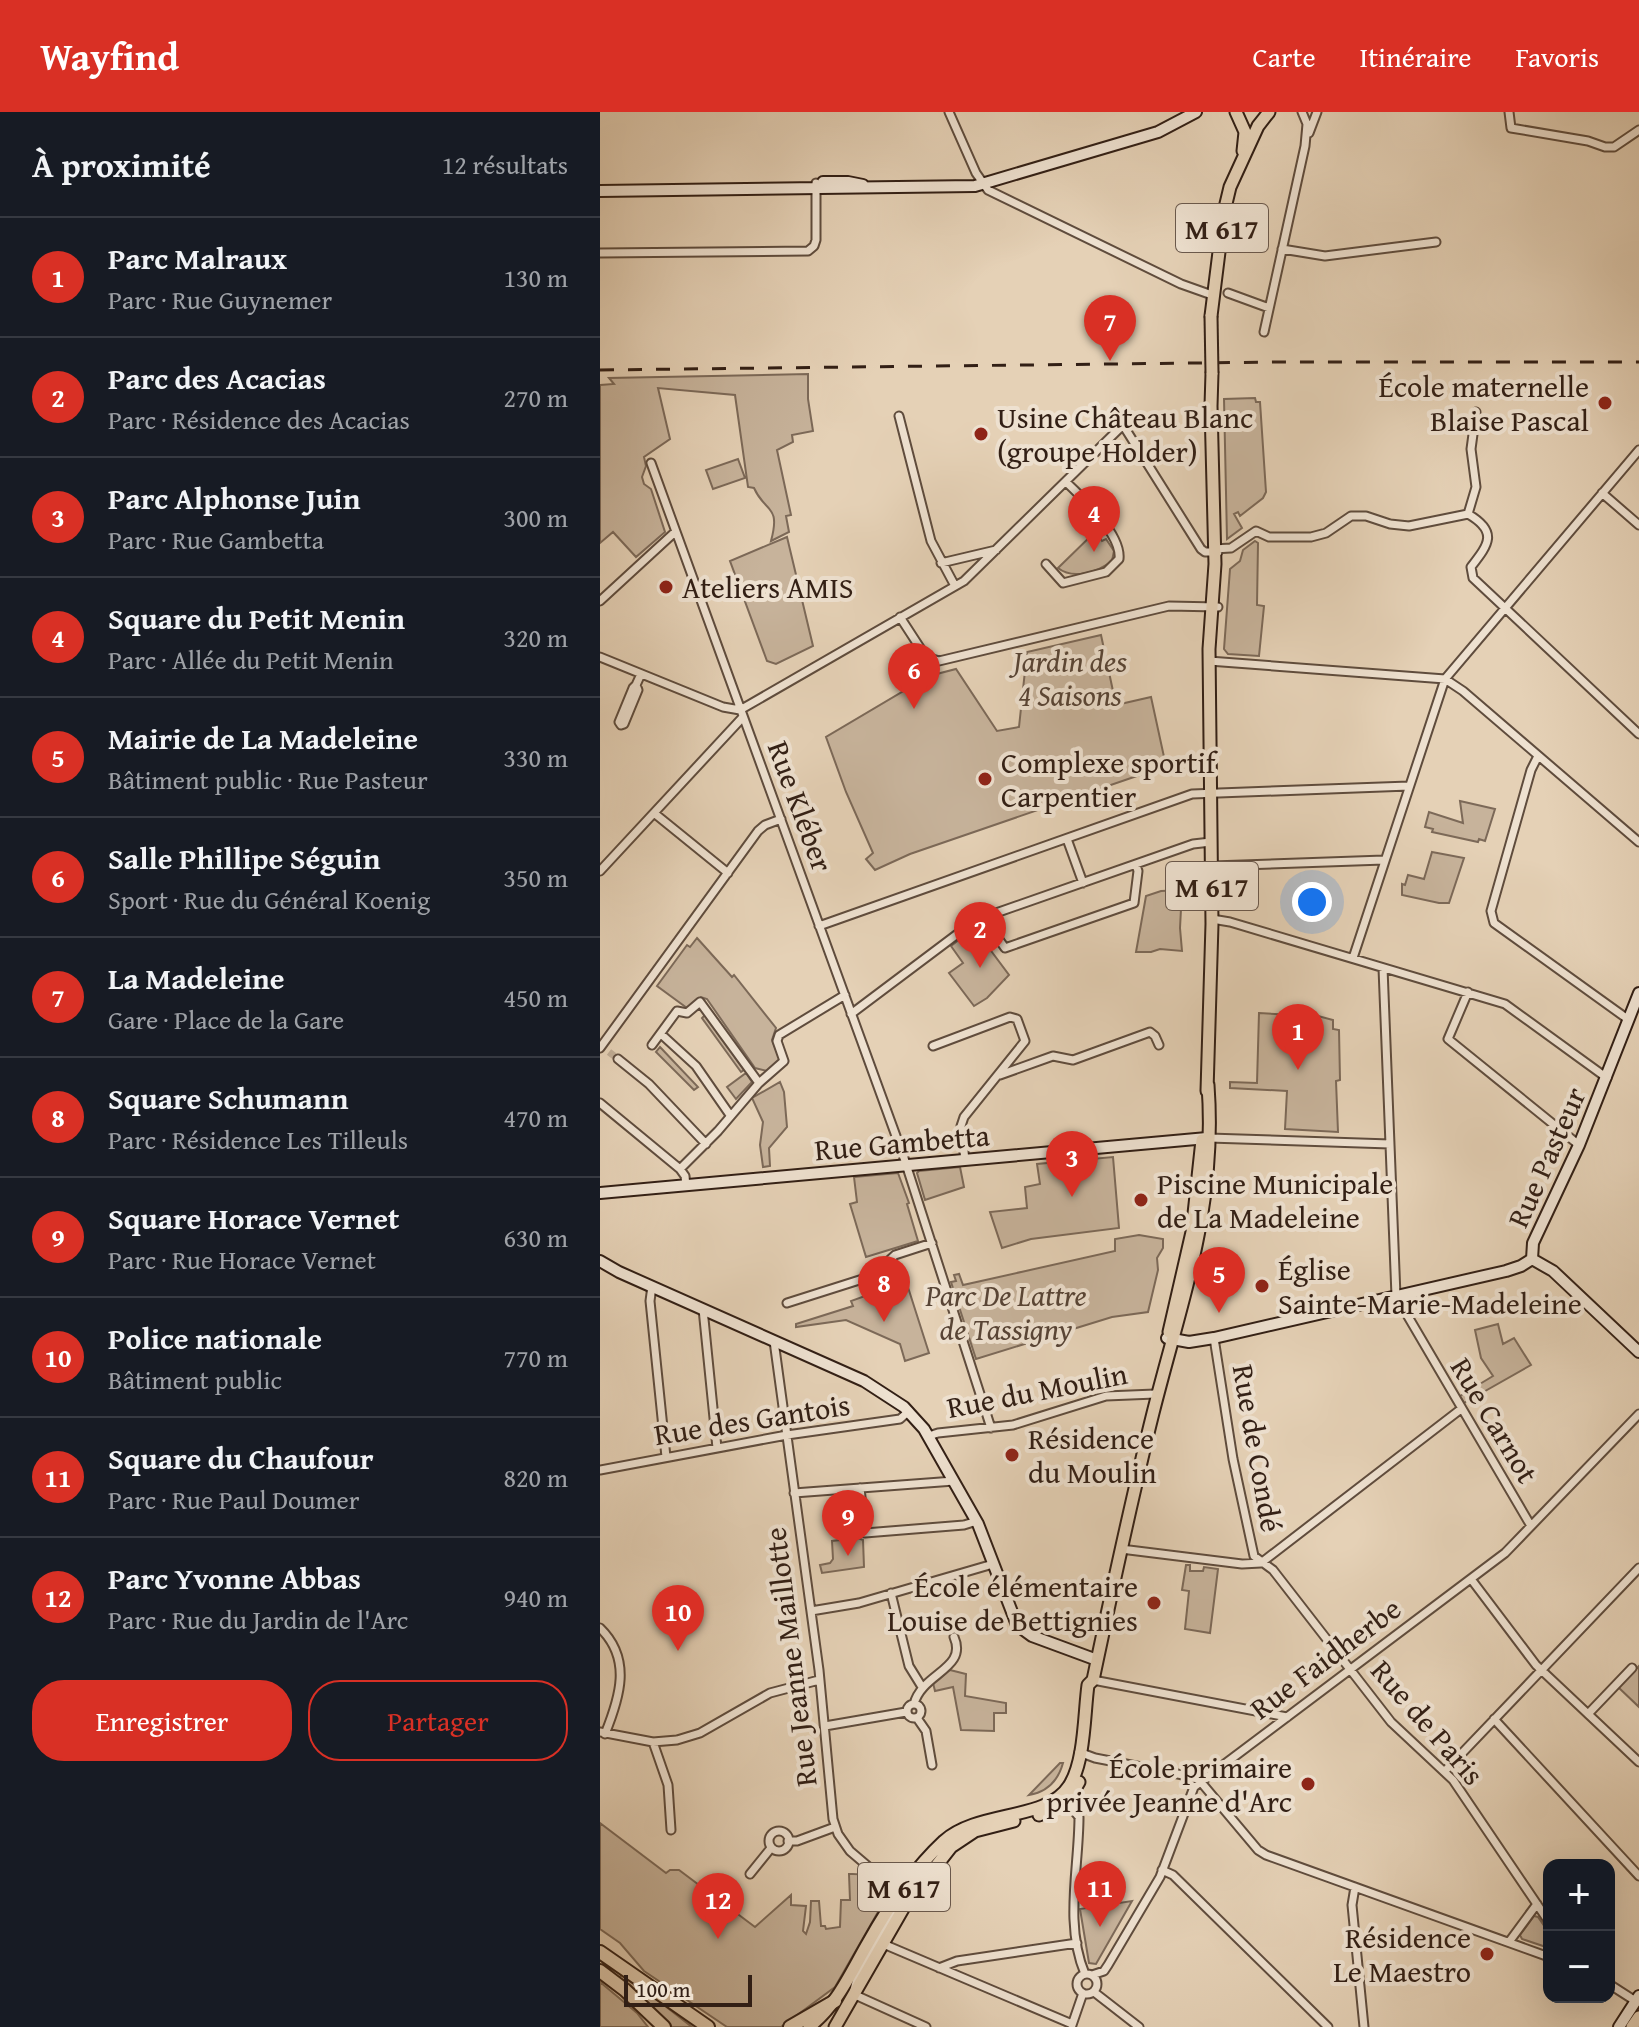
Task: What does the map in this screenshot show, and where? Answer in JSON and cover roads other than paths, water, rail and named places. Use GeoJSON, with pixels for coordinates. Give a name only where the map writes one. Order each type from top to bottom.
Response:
{"type":"FeatureCollection","features":[{"type":"Feature","properties":{"kind":"highway"},"geometry":{"type":"LineString","coordinates":[[600,1952],[708,2027]]}},
{"type":"Feature","properties":{"kind":"highway"},"geometry":{"type":"LineString","coordinates":[[600,1971],[664,2027]]}},
{"type":"Feature","properties":{"kind":"highway"},"geometry":{"type":"LineString","coordinates":[[790,2027],[835,2001]]}},
{"type":"Feature","properties":{"kind":"main road"},"geometry":{"type":"LineString","coordinates":[[1236,114],[1249,124],[1261,122],[1269,112]]}},
{"type":"Feature","properties":{"kind":"main road","name":"M 617"},"geometry":{"type":"LineString","coordinates":[[1236,114],[1245,137],[1240,163]]}},
{"type":"Feature","properties":{"kind":"main road","name":"M 617"},"geometry":{"type":"LineString","coordinates":[[1217,551],[1213,534],[1212,295],[1225,205],[1240,163],[1261,122]]}},
{"type":"Feature","properties":{"kind":"main road","name":"M 617"},"geometry":{"type":"LineString","coordinates":[[835,2027],[908,1900],[959,1839],[982,1829],[1045,1813],[1078,1785],[1096,1686],[1093,1680],[1171,1339],[1206,1138],[1212,919],[1210,687],[1219,468],[1212,373]]}},
{"type":"Feature","properties":{"kind":"main road","name":"M 617"},"geometry":{"type":"LineString","coordinates":[[1154,1411],[1155,1394],[1171,1339]]}},
{"type":"Feature","properties":{"kind":"main road","name":"M 617"},"geometry":{"type":"LineString","coordinates":[[809,2027],[835,2001],[901,1892],[936,1849],[961,1830],[979,1822],[1064,1799]]}},
{"type":"Feature","properties":{"kind":"main road"},"geometry":{"type":"LineString","coordinates":[[1632,2027],[1639,2017]]}},
{"type":"Feature","properties":{"kind":"street"},"geometry":{"type":"LineString","coordinates":[[949,112],[981,182],[1010,202],[1181,284],[1212,295]]}},
{"type":"Feature","properties":{"kind":"street"},"geometry":{"type":"LineString","coordinates":[[600,191],[816,186],[962,187],[1165,130],[1197,112]]}},
{"type":"Feature","properties":{"kind":"street"},"geometry":{"type":"LineString","coordinates":[[1302,112],[1307,124],[1305,146]]}},
{"type":"Feature","properties":{"kind":"street"},"geometry":{"type":"LineString","coordinates":[[1264,332],[1305,146],[1317,112]]}},
{"type":"Feature","properties":{"kind":"street"},"geometry":{"type":"LineString","coordinates":[[1509,112],[1511,128],[1588,141],[1605,147],[1614,147],[1639,130]]}},
{"type":"Feature","properties":{"kind":"street"},"geometry":{"type":"LineString","coordinates":[[600,253],[808,251],[816,240],[816,186]]}},
{"type":"Feature","properties":{"kind":"street"},"geometry":{"type":"LineString","coordinates":[[1282,249],[1325,256],[1436,242]]}},
{"type":"Feature","properties":{"kind":"street"},"geometry":{"type":"LineString","coordinates":[[1228,293],[1269,308]]}},
{"type":"Feature","properties":{"kind":"street"},"geometry":{"type":"LineString","coordinates":[[1468,514],[1476,487],[1471,449],[1476,412]]}},
{"type":"Feature","properties":{"kind":"street"},"geometry":{"type":"LineString","coordinates":[[899,416],[929,535],[955,586]]}},
{"type":"Feature","properties":{"kind":"street"},"geometry":{"type":"LineString","coordinates":[[600,871],[741,713],[955,586],[999,549],[1123,425],[1203,551],[1236,546],[1256,531],[1265,536],[1279,537],[1321,535],[1351,516],[1366,516],[1409,526],[1468,514],[1482,525],[1488,538],[1485,551],[1471,567],[1471,575],[1639,734]]}},
{"type":"Feature","properties":{"kind":"street"},"geometry":{"type":"LineString","coordinates":[[1353,958],[1445,679],[1639,450]]}},
{"type":"Feature","properties":{"kind":"street","name":"Rue Kléber"},"geometry":{"type":"LineString","coordinates":[[651,463],[906,1166],[991,1428]]}},
{"type":"Feature","properties":{"kind":"street"},"geometry":{"type":"LineString","coordinates":[[1063,583],[1106,572],[1115,566],[1120,555],[1118,545],[1096,514],[1066,482]]}},
{"type":"Feature","properties":{"kind":"street"},"geometry":{"type":"LineString","coordinates":[[1602,493],[1639,525]]}},
{"type":"Feature","properties":{"kind":"street"},"geometry":{"type":"LineString","coordinates":[[600,601],[675,532]]}},
{"type":"Feature","properties":{"kind":"street"},"geometry":{"type":"LineString","coordinates":[[1192,534],[1204,540],[1213,534]]}},
{"type":"Feature","properties":{"kind":"street"},"geometry":{"type":"LineString","coordinates":[[941,563],[999,549]]}},
{"type":"Feature","properties":{"kind":"street"},"geometry":{"type":"LineString","coordinates":[[1046,564],[1063,583]]}},
{"type":"Feature","properties":{"kind":"street"},"geometry":{"type":"LineString","coordinates":[[1060,594],[1063,583]]}},
{"type":"Feature","properties":{"kind":"street"},"geometry":{"type":"LineString","coordinates":[[900,617],[923,654],[935,661],[1176,605],[1215,607]]}},
{"type":"Feature","properties":{"kind":"street"},"geometry":{"type":"LineString","coordinates":[[600,657],[741,713]]}},
{"type":"Feature","properties":{"kind":"street"},"geometry":{"type":"LineString","coordinates":[[1212,661],[1445,679],[1639,842]]}},
{"type":"Feature","properties":{"kind":"street"},"geometry":{"type":"LineString","coordinates":[[636,685],[638,690],[621,725],[619,722],[641,674]]}},
{"type":"Feature","properties":{"kind":"street"},"geometry":{"type":"LineString","coordinates":[[1538,756],[1531,770],[1491,918],[1629,1020]]}},
{"type":"Feature","properties":{"kind":"street"},"geometry":{"type":"LineString","coordinates":[[819,926],[1192,794],[1409,786]]}},
{"type":"Feature","properties":{"kind":"street"},"geometry":{"type":"LineString","coordinates":[[654,813],[728,873]]}},
{"type":"Feature","properties":{"kind":"street"},"geometry":{"type":"LineString","coordinates":[[603,1049],[761,828],[781,819]]}},
{"type":"Feature","properties":{"kind":"street"},"geometry":{"type":"LineString","coordinates":[[1067,839],[1083,883]]}},
{"type":"Feature","properties":{"kind":"street"},"geometry":{"type":"LineString","coordinates":[[851,1014],[966,926],[983,917],[1197,843],[1211,842]]}},
{"type":"Feature","properties":{"kind":"street"},"geometry":{"type":"LineString","coordinates":[[1212,866],[1384,860]]}},
{"type":"Feature","properties":{"kind":"street"},"geometry":{"type":"LineString","coordinates":[[983,917],[1005,948],[1134,903],[1136,865]]}},
{"type":"Feature","properties":{"kind":"street"},"geometry":{"type":"LineString","coordinates":[[1212,919],[1228,921],[1510,1006],[1607,1078]]}},
{"type":"Feature","properties":{"kind":"street"},"geometry":{"type":"LineString","coordinates":[[1383,968],[1396,1296]]}},
{"type":"Feature","properties":{"kind":"street"},"geometry":{"type":"LineString","coordinates":[[1468,992],[1448,1039],[1579,1145]]}},
{"type":"Feature","properties":{"kind":"street","name":"Rue Pasteur"},"geometry":{"type":"LineString","coordinates":[[1171,1339],[1194,1342],[1214,1338],[1506,1271],[1532,1259],[1533,1243],[1579,1145],[1639,993]]}},
{"type":"Feature","properties":{"kind":"street"},"geometry":{"type":"LineString","coordinates":[[680,1169],[759,1083],[784,1061],[777,1041],[779,1035],[845,995]]}},
{"type":"Feature","properties":{"kind":"street"},"geometry":{"type":"LineString","coordinates":[[652,1045],[677,1011],[687,1013],[700,1002],[759,1083]]}},
{"type":"Feature","properties":{"kind":"street"},"geometry":{"type":"LineString","coordinates":[[933,1046],[1010,1017],[1017,1019],[1025,1041],[964,1117],[961,1126],[965,1160]]}},
{"type":"Feature","properties":{"kind":"street"},"geometry":{"type":"LineString","coordinates":[[998,1076],[1053,1056],[1073,1060],[1150,1032],[1159,1045]]}},
{"type":"Feature","properties":{"kind":"street"},"geometry":{"type":"LineString","coordinates":[[661,1034],[696,1066],[730,1115]]}},
{"type":"Feature","properties":{"kind":"street"},"geometry":{"type":"LineString","coordinates":[[618,1059],[649,1084],[706,1144]]}},
{"type":"Feature","properties":{"kind":"street"},"geometry":{"type":"LineString","coordinates":[[600,1103],[680,1169],[686,1186]]}},
{"type":"Feature","properties":{"kind":"street"},"geometry":{"type":"LineString","coordinates":[[1206,1138],[1390,1144]]}},
{"type":"Feature","properties":{"kind":"street","name":"Rue Gambetta"},"geometry":{"type":"LineString","coordinates":[[600,1193],[1206,1138]]}},
{"type":"Feature","properties":{"kind":"street"},"geometry":{"type":"LineString","coordinates":[[787,1303],[872,1276],[895,1255],[932,1243]]}},
{"type":"Feature","properties":{"kind":"street"},"geometry":{"type":"LineString","coordinates":[[1532,1259],[1549,1267],[1639,1352]]}},
{"type":"Feature","properties":{"kind":"street"},"geometry":{"type":"LineString","coordinates":[[600,1261],[870,1384],[909,1411],[929,1436],[977,1521],[1019,1628],[1032,1636],[1097,1660]]}},
{"type":"Feature","properties":{"kind":"street"},"geometry":{"type":"LineString","coordinates":[[652,1286],[650,1301],[666,1457]]}},
{"type":"Feature","properties":{"kind":"street","name":"Rue Carnot"},"geometry":{"type":"LineString","coordinates":[[1396,1296],[1531,1526]]}},
{"type":"Feature","properties":{"kind":"street"},"geometry":{"type":"LineString","coordinates":[[703,1309],[717,1448]]}},
{"type":"Feature","properties":{"kind":"street","name":"Rue de Condé"},"geometry":{"type":"LineString","coordinates":[[1214,1338],[1245,1518],[1254,1556],[1261,1563]]}},
{"type":"Feature","properties":{"kind":"street","name":"Rue Jeanne Maillotte"},"geometry":{"type":"LineString","coordinates":[[774,1341],[811,1611],[831,1777],[830,1805],[835,1827],[850,1851],[901,1892]]}},
{"type":"Feature","properties":{"kind":"street","name":"Rue du Moulin"},"geometry":{"type":"LineString","coordinates":[[929,1436],[1013,1425],[1103,1397],[1155,1394]]}},
{"type":"Feature","properties":{"kind":"street"},"geometry":{"type":"LineString","coordinates":[[1121,1549],[1236,1564],[1261,1563],[1461,1409]]}},
{"type":"Feature","properties":{"kind":"street","name":"Rue des Gantois"},"geometry":{"type":"LineString","coordinates":[[600,1470],[787,1435],[900,1419],[909,1411]]}},
{"type":"Feature","properties":{"kind":"street","name":"Rue Faidherbe"},"geometry":{"type":"LineString","coordinates":[[1089,1974],[1104,1971],[1153,1892],[1190,1793],[1200,1781],[1505,1553],[1639,1414]]}},
{"type":"Feature","properties":{"kind":"street"},"geometry":{"type":"LineString","coordinates":[[794,1493],[954,1481]]}},
{"type":"Feature","properties":{"kind":"street"},"geometry":{"type":"LineString","coordinates":[[860,1488],[865,1533],[964,1525],[977,1521]]}},
{"type":"Feature","properties":{"kind":"street","name":"Rue de Paris"},"geometry":{"type":"LineString","coordinates":[[1261,1563],[1273,1570],[1391,1722],[1445,1771],[1543,1913]]}},
{"type":"Feature","properties":{"kind":"street"},"geometry":{"type":"LineString","coordinates":[[811,1611],[855,1604],[993,1564]]}},
{"type":"Feature","properties":{"kind":"street"},"geometry":{"type":"LineString","coordinates":[[1445,1771],[1639,1568]]}},
{"type":"Feature","properties":{"kind":"street"},"geometry":{"type":"LineString","coordinates":[[1471,1579],[1542,1670],[1639,1762]]}},
{"type":"Feature","properties":{"kind":"street"},"geometry":{"type":"LineString","coordinates":[[891,1593],[908,1663],[922,1687]]}},
{"type":"Feature","properties":{"kind":"street"},"geometry":{"type":"LineString","coordinates":[[600,1628],[615,1646],[621,1673],[618,1697],[602,1733],[653,1742],[700,1733],[770,1693],[819,1680]]}},
{"type":"Feature","properties":{"kind":"street"},"geometry":{"type":"LineString","coordinates":[[906,1712],[908,1706],[914,1704],[922,1687],[955,1660],[958,1651],[954,1637]]}},
{"type":"Feature","properties":{"kind":"street"},"geometry":{"type":"LineString","coordinates":[[1588,1714],[1632,1668]]}},
{"type":"Feature","properties":{"kind":"street"},"geometry":{"type":"LineString","coordinates":[[1093,1680],[1287,1717]]}},
{"type":"Feature","properties":{"kind":"street"},"geometry":{"type":"LineString","coordinates":[[914,1704],[921,1709],[917,1718]]}},
{"type":"Feature","properties":{"kind":"street"},"geometry":{"type":"LineString","coordinates":[[825,1726],[906,1712]]}},
{"type":"Feature","properties":{"kind":"street"},"geometry":{"type":"LineString","coordinates":[[906,1712],[910,1718],[917,1718]]}},
{"type":"Feature","properties":{"kind":"street"},"geometry":{"type":"LineString","coordinates":[[917,1718],[926,1731],[932,1765]]}},
{"type":"Feature","properties":{"kind":"street"},"geometry":{"type":"LineString","coordinates":[[1494,1719],[1639,1876]]}},
{"type":"Feature","properties":{"kind":"street"},"geometry":{"type":"LineString","coordinates":[[653,1742],[668,1785],[671,1830]]}},
{"type":"Feature","properties":{"kind":"street"},"geometry":{"type":"LineString","coordinates":[[1083,1754],[1189,1775],[1200,1781],[1263,1854],[1543,1955]]}},
{"type":"Feature","properties":{"kind":"street"},"geometry":{"type":"LineString","coordinates":[[1064,1799],[1077,1812],[1079,1819],[1074,1908],[1077,1943],[1089,1974],[1098,1984],[1094,1992]]}},
{"type":"Feature","properties":{"kind":"street"},"geometry":{"type":"LineString","coordinates":[[788,1841],[797,1841],[835,1827]]}},
{"type":"Feature","properties":{"kind":"street"},"geometry":{"type":"LineString","coordinates":[[774,1832],[784,1833],[788,1841],[786,1847],[781,1850],[771,1848],[769,1839],[774,1832]]}},
{"type":"Feature","properties":{"kind":"street"},"geometry":{"type":"LineString","coordinates":[[750,1874],[771,1848]]}},
{"type":"Feature","properties":{"kind":"street"},"geometry":{"type":"LineString","coordinates":[[1162,1870],[1173,1875],[1191,1892],[1328,2027]]}},
{"type":"Feature","properties":{"kind":"street"},"geometry":{"type":"LineString","coordinates":[[1355,1887],[1352,1905],[1364,2027]]}},
{"type":"Feature","properties":{"kind":"street"},"geometry":{"type":"LineString","coordinates":[[901,1892],[903,1898],[857,1978],[853,1994],[924,2027]]}},
{"type":"Feature","properties":{"kind":"street"},"geometry":{"type":"LineString","coordinates":[[1509,1942],[1537,1904]]}},
{"type":"Feature","properties":{"kind":"street"},"geometry":{"type":"LineString","coordinates":[[881,1943],[1072,2025],[1083,1993]]}},
{"type":"Feature","properties":{"kind":"street"},"geometry":{"type":"LineString","coordinates":[[939,1968],[957,1961],[1077,1943]]}},
{"type":"Feature","properties":{"kind":"street"},"geometry":{"type":"LineString","coordinates":[[1083,1993],[1077,1984],[1079,1978],[1089,1974]]}},
{"type":"Feature","properties":{"kind":"street"},"geometry":{"type":"LineString","coordinates":[[1615,1987],[1638,2000],[1619,2027]]}},
{"type":"Feature","properties":{"kind":"street"},"geometry":{"type":"LineString","coordinates":[[1083,1993],[1094,1992],[1139,2027]]}},
{"type":"Feature","properties":{"kind":"tunnel"},"geometry":{"type":"LineString","coordinates":[[609,1052],[618,1059]]}},
{"type":"Feature","properties":{"kind":"railway"},"geometry":{"type":"LineString","coordinates":[[600,370],[1278,362],[1639,362]]}},
{"type":"Feature","properties":{"kind":"place","name":"La Madeleine"},"geometry":{"type":"Point","coordinates":[1110,361]}},
{"type":"Feature","properties":{"kind":"place","name":"École maternelle Blaise Pascal"},"geometry":{"type":"Point","coordinates":[1605,403]}},
{"type":"Feature","properties":{"kind":"place","name":"Usine Château Blanc (groupe Holder)"},"geometry":{"type":"Point","coordinates":[981,434]}},
{"type":"Feature","properties":{"kind":"place","name":"Square du Petit Menin"},"geometry":{"type":"Point","coordinates":[1094,552]}},
{"type":"Feature","properties":{"kind":"place","name":"Ateliers AMIS"},"geometry":{"type":"Point","coordinates":[666,587]}},
{"type":"Feature","properties":{"kind":"place","name":"Salle Phillipe Séguin"},"geometry":{"type":"Point","coordinates":[914,709]}},
{"type":"Feature","properties":{"kind":"place","name":"Complexe sportif Carpentier"},"geometry":{"type":"Point","coordinates":[985,779]}},
{"type":"Feature","properties":{"kind":"place","name":"Parc des Acacias"},"geometry":{"type":"Point","coordinates":[980,968]}},
{"type":"Feature","properties":{"kind":"place","name":"Parc Malraux"},"geometry":{"type":"Point","coordinates":[1298,1070]}},
{"type":"Feature","properties":{"kind":"place","name":"Parc Alphonse Juin"},"geometry":{"type":"Point","coordinates":[1072,1197]}},
{"type":"Feature","properties":{"kind":"place","name":"Piscine Municipale de La Madeleine"},"geometry":{"type":"Point","coordinates":[1141,1200]}},
{"type":"Feature","properties":{"kind":"place","name":"Église Sainte-Marie-Madeleine"},"geometry":{"type":"Point","coordinates":[1262,1286]}},
{"type":"Feature","properties":{"kind":"place","name":"Mairie de La Madeleine"},"geometry":{"type":"Point","coordinates":[1219,1313]}},
{"type":"Feature","properties":{"kind":"place","name":"Square Schumann"},"geometry":{"type":"Point","coordinates":[884,1322]}},
{"type":"Feature","properties":{"kind":"place","name":"Résidence du Moulin"},"geometry":{"type":"Point","coordinates":[1012,1455]}},
{"type":"Feature","properties":{"kind":"place","name":"Square Horace Vernet"},"geometry":{"type":"Point","coordinates":[848,1556]}},
{"type":"Feature","properties":{"kind":"place","name":"École élémentaire Louise de Bettignies"},"geometry":{"type":"Point","coordinates":[1154,1603]}},
{"type":"Feature","properties":{"kind":"place","name":"Police nationale"},"geometry":{"type":"Point","coordinates":[678,1651]}},
{"type":"Feature","properties":{"kind":"place","name":"École primaire privée Jeanne d'Arc"},"geometry":{"type":"Point","coordinates":[1308,1784]}},
{"type":"Feature","properties":{"kind":"place","name":"Square du Chaufour"},"geometry":{"type":"Point","coordinates":[1100,1927]}},
{"type":"Feature","properties":{"kind":"place","name":"Parc Yvonne Abbas"},"geometry":{"type":"Point","coordinates":[718,1939]}},
{"type":"Feature","properties":{"kind":"place","name":"Résidence Le Maestro"},"geometry":{"type":"Point","coordinates":[1487,1954]}},
{"type":"Feature","properties":{"kind":"park label","name":"Jardin des 4 Saisons"},"geometry":{"type":"Point","coordinates":[1070,678]}},
{"type":"Feature","properties":{"kind":"park label","name":"Parc De Lattre de Tassigny"},"geometry":{"type":"Point","coordinates":[1006,1312]}}]}
